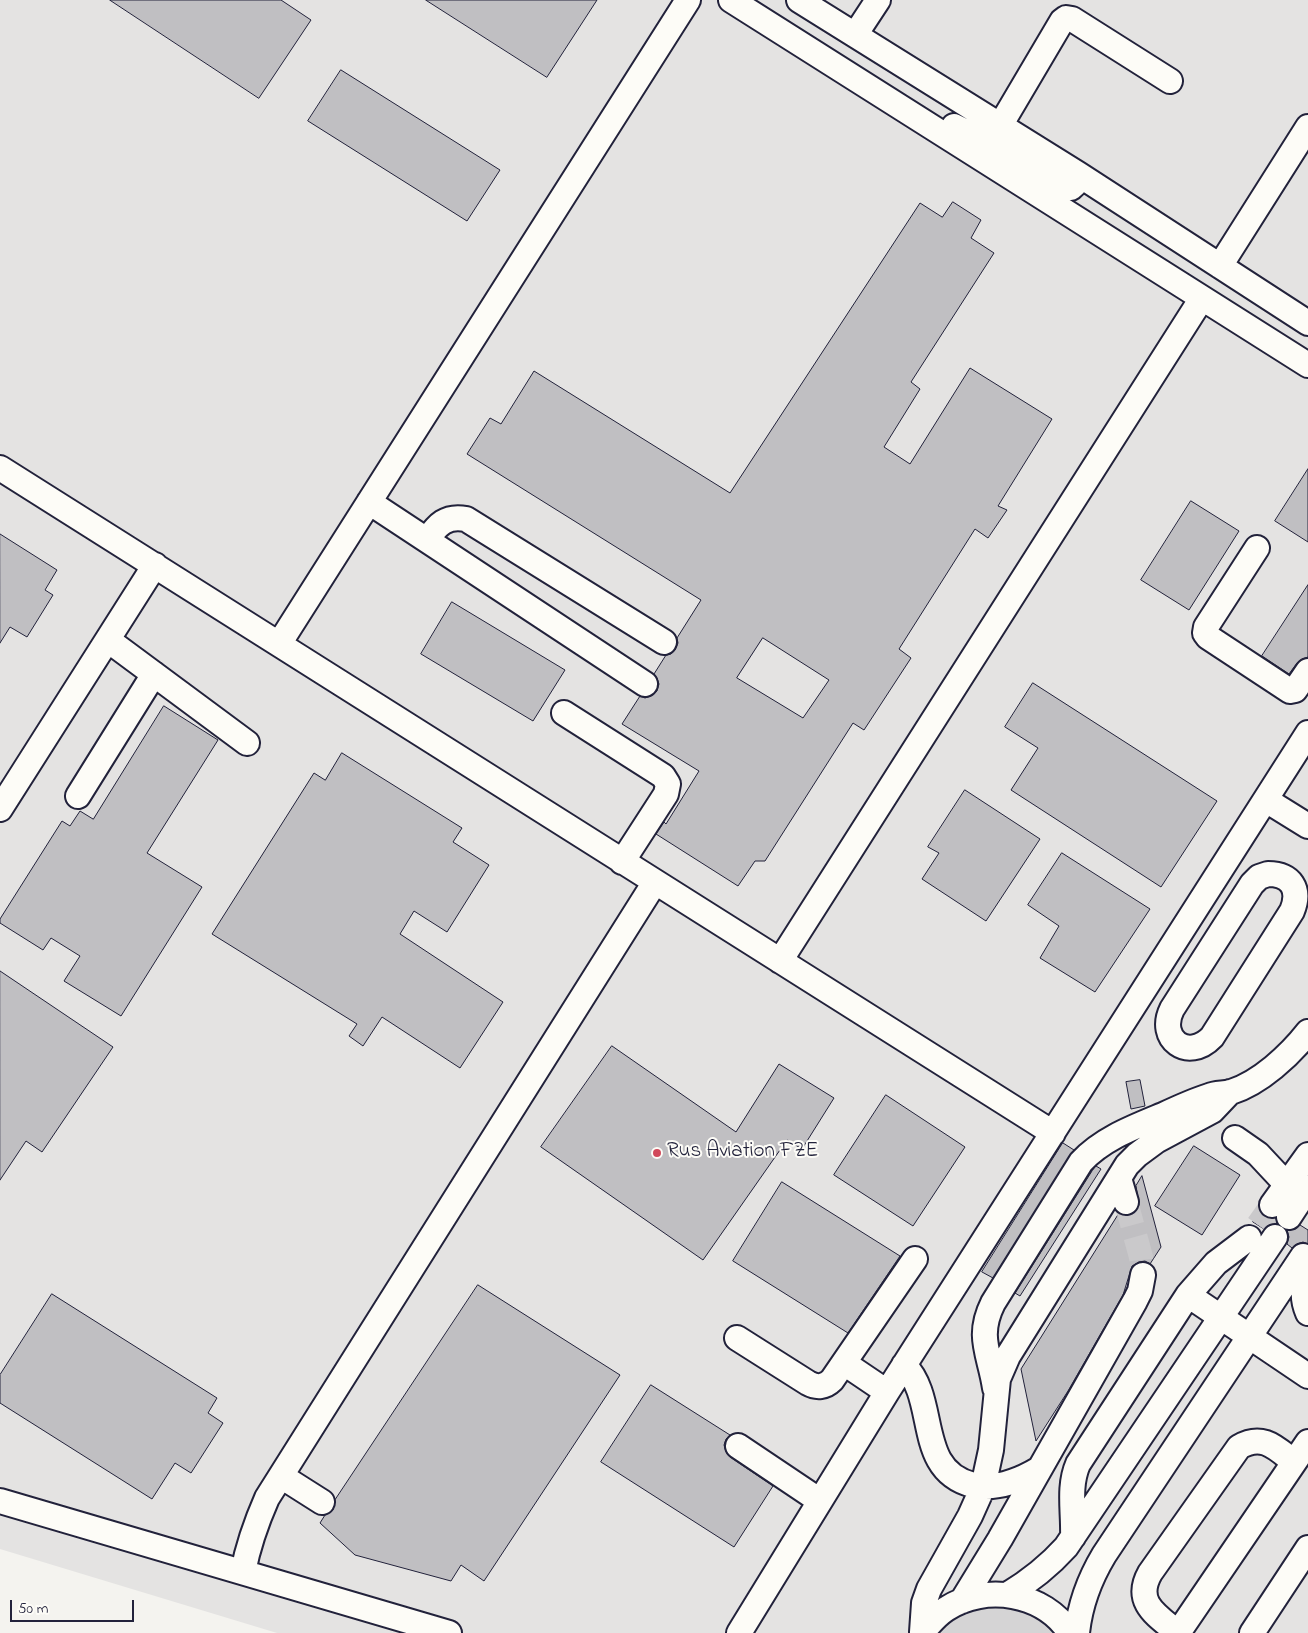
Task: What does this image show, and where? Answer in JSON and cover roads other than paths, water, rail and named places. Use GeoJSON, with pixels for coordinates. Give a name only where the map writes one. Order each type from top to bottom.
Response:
{"type":"FeatureCollection","features":[{"type":"Feature","properties":{"kind":"street"},"geometry":{"type":"LineString","coordinates":[[279,644],[688,0]]}},
{"type":"Feature","properties":{"kind":"street"},"geometry":{"type":"LineString","coordinates":[[730,0],[1308,365]]}},
{"type":"Feature","properties":{"kind":"street"},"geometry":{"type":"LineString","coordinates":[[799,0],[1078,174],[1308,323]]}},
{"type":"Feature","properties":{"kind":"street"},"geometry":{"type":"LineString","coordinates":[[855,35],[878,0]]}},
{"type":"Feature","properties":{"kind":"street"},"geometry":{"type":"LineString","coordinates":[[1000,126],[1062,21],[1066,18],[1072,19],[1170,81]]}},
{"type":"Feature","properties":{"kind":"street"},"geometry":{"type":"LineString","coordinates":[[916,117],[936,120],[968,132],[1060,187],[1071,188],[1076,184],[1078,174]]}},
{"type":"Feature","properties":{"kind":"street"},"geometry":{"type":"LineString","coordinates":[[1220,266],[1308,127]]}},
{"type":"Feature","properties":{"kind":"street"},"geometry":{"type":"LineString","coordinates":[[780,961],[1202,298]]}},
{"type":"Feature","properties":{"kind":"street"},"geometry":{"type":"LineString","coordinates":[[0,468],[1053,1133]]}},
{"type":"Feature","properties":{"kind":"street"},"geometry":{"type":"LineString","coordinates":[[370,502],[645,684]]}},
{"type":"Feature","properties":{"kind":"street"},"geometry":{"type":"LineString","coordinates":[[426,540],[441,522],[457,517],[466,519],[664,642]]}},
{"type":"Feature","properties":{"kind":"street"},"geometry":{"type":"LineString","coordinates":[[1257,548],[1206,627],[1205,633],[1208,637],[1287,690],[1295,690],[1307,674]]}},
{"type":"Feature","properties":{"kind":"street"},"geometry":{"type":"LineString","coordinates":[[0,810],[155,565]]}},
{"type":"Feature","properties":{"kind":"street"},"geometry":{"type":"LineString","coordinates":[[108,640],[248,742]]}},
{"type":"Feature","properties":{"kind":"street"},"geometry":{"type":"LineString","coordinates":[[78,796],[154,674]]}},
{"type":"Feature","properties":{"kind":"street"},"geometry":{"type":"LineString","coordinates":[[564,713],[662,776],[668,784],[666,794],[622,862]]}},
{"type":"Feature","properties":{"kind":"street"},"geometry":{"type":"LineString","coordinates":[[739,1633],[904,1365],[1308,733]]}},
{"type":"Feature","properties":{"kind":"street"},"geometry":{"type":"LineString","coordinates":[[1266,800],[1308,826]]}},
{"type":"Feature","properties":{"kind":"street"},"geometry":{"type":"LineString","coordinates":[[1268,874],[1286,877],[1296,893],[1296,902],[1292,911],[1212,1037],[1205,1044],[1196,1048],[1186,1048],[1177,1044],[1170,1036],[1167,1027],[1168,1017],[1181,996],[1252,884],[1259,877],[1268,874]]}},
{"type":"Feature","properties":{"kind":"street"},"geometry":{"type":"LineString","coordinates":[[242,1572],[256,1522],[267,1498],[655,882]]}},
{"type":"Feature","properties":{"kind":"street"},"geometry":{"type":"LineString","coordinates":[[1153,976],[1181,996]]}},
{"type":"Feature","properties":{"kind":"street"},"geometry":{"type":"LineString","coordinates":[[922,1633],[924,1603],[929,1589],[970,1516],[983,1487],[991,1450],[996,1392],[1000,1373],[1008,1356],[1119,1178],[1137,1154],[1156,1141],[1212,1111],[1230,1092],[1268,1071],[1291,1052],[1308,1032]]}},
{"type":"Feature","properties":{"kind":"street"},"geometry":{"type":"LineString","coordinates":[[996,1392],[984,1338],[984,1326],[988,1314],[1081,1162],[1100,1146],[1137,1126],[1210,1095],[1230,1092]]}},
{"type":"Feature","properties":{"kind":"street"},"geometry":{"type":"LineString","coordinates":[[1235,1138],[1297,1186]]}},
{"type":"Feature","properties":{"kind":"street"},"geometry":{"type":"LineString","coordinates":[[1280,1211],[1297,1186],[1308,1155]]}},
{"type":"Feature","properties":{"kind":"street"},"geometry":{"type":"LineString","coordinates":[[1119,1178],[1126,1202]]}},
{"type":"Feature","properties":{"kind":"street"},"geometry":{"type":"LineString","coordinates":[[1007,1594],[1029,1582],[1049,1566],[1066,1547],[1073,1537],[1221,1317],[1261,1233],[1216,1263],[1188,1294],[1078,1464],[1072,1486],[1073,1537]]}},
{"type":"Feature","properties":{"kind":"street"},"geometry":{"type":"LineString","coordinates":[[737,1338],[812,1386],[818,1387],[828,1384],[915,1260]]}},
{"type":"Feature","properties":{"kind":"street"},"geometry":{"type":"LineString","coordinates":[[1306,1268],[1303,1289],[1304,1304],[1308,1313]]}},
{"type":"Feature","properties":{"kind":"street"},"geometry":{"type":"LineString","coordinates":[[1077,1633],[1083,1596],[1092,1575],[1104,1555],[1250,1337],[1306,1268]]}},
{"type":"Feature","properties":{"kind":"street"},"geometry":{"type":"LineString","coordinates":[[962,1600],[1000,1539],[1135,1300],[1140,1291],[1143,1275]]}},
{"type":"Feature","properties":{"kind":"street"},"geometry":{"type":"LineString","coordinates":[[1188,1294],[1308,1376]]}},
{"type":"Feature","properties":{"kind":"street"},"geometry":{"type":"LineString","coordinates":[[844,1363],[887,1392]]}},
{"type":"Feature","properties":{"kind":"street"},"geometry":{"type":"LineString","coordinates":[[904,1365],[919,1386],[936,1456],[948,1471],[964,1482],[983,1487],[1002,1485],[1015,1481],[1038,1469]]}},
{"type":"Feature","properties":{"kind":"street"},"geometry":{"type":"LineString","coordinates":[[1294,1462],[1265,1442],[1256,1441],[1239,1447],[1150,1573],[1144,1590],[1148,1606],[1178,1633],[1308,1442]]}},
{"type":"Feature","properties":{"kind":"street"},"geometry":{"type":"LineString","coordinates":[[738,1446],[820,1501]]}},
{"type":"Feature","properties":{"kind":"street"},"geometry":{"type":"LineString","coordinates":[[281,1476],[322,1502]]}},
{"type":"Feature","properties":{"kind":"street"},"geometry":{"type":"LineString","coordinates":[[0,1501],[449,1633]]}},
{"type":"Feature","properties":{"kind":"street"},"geometry":{"type":"LineString","coordinates":[[1252,1633],[1308,1548]]}},
{"type":"Feature","properties":{"kind":"street"},"geometry":{"type":"LineString","coordinates":[[922,1633],[933,1619],[947,1608],[962,1600],[984,1594],[1007,1594],[1024,1598],[1040,1605],[1054,1615],[1070,1633]]}},
{"type":"Feature","properties":{"kind":"tunnel"},"geometry":{"type":"LineString","coordinates":[[1126,1202],[1141,1257],[1143,1275]]}},
{"type":"Feature","properties":{"kind":"tunnel"},"geometry":{"type":"LineString","coordinates":[[1258,1225],[1272,1205]]}},
{"type":"Feature","properties":{"kind":"place","name":"Rus Aviation FZE"},"geometry":{"type":"Point","coordinates":[657,1153]}}]}
